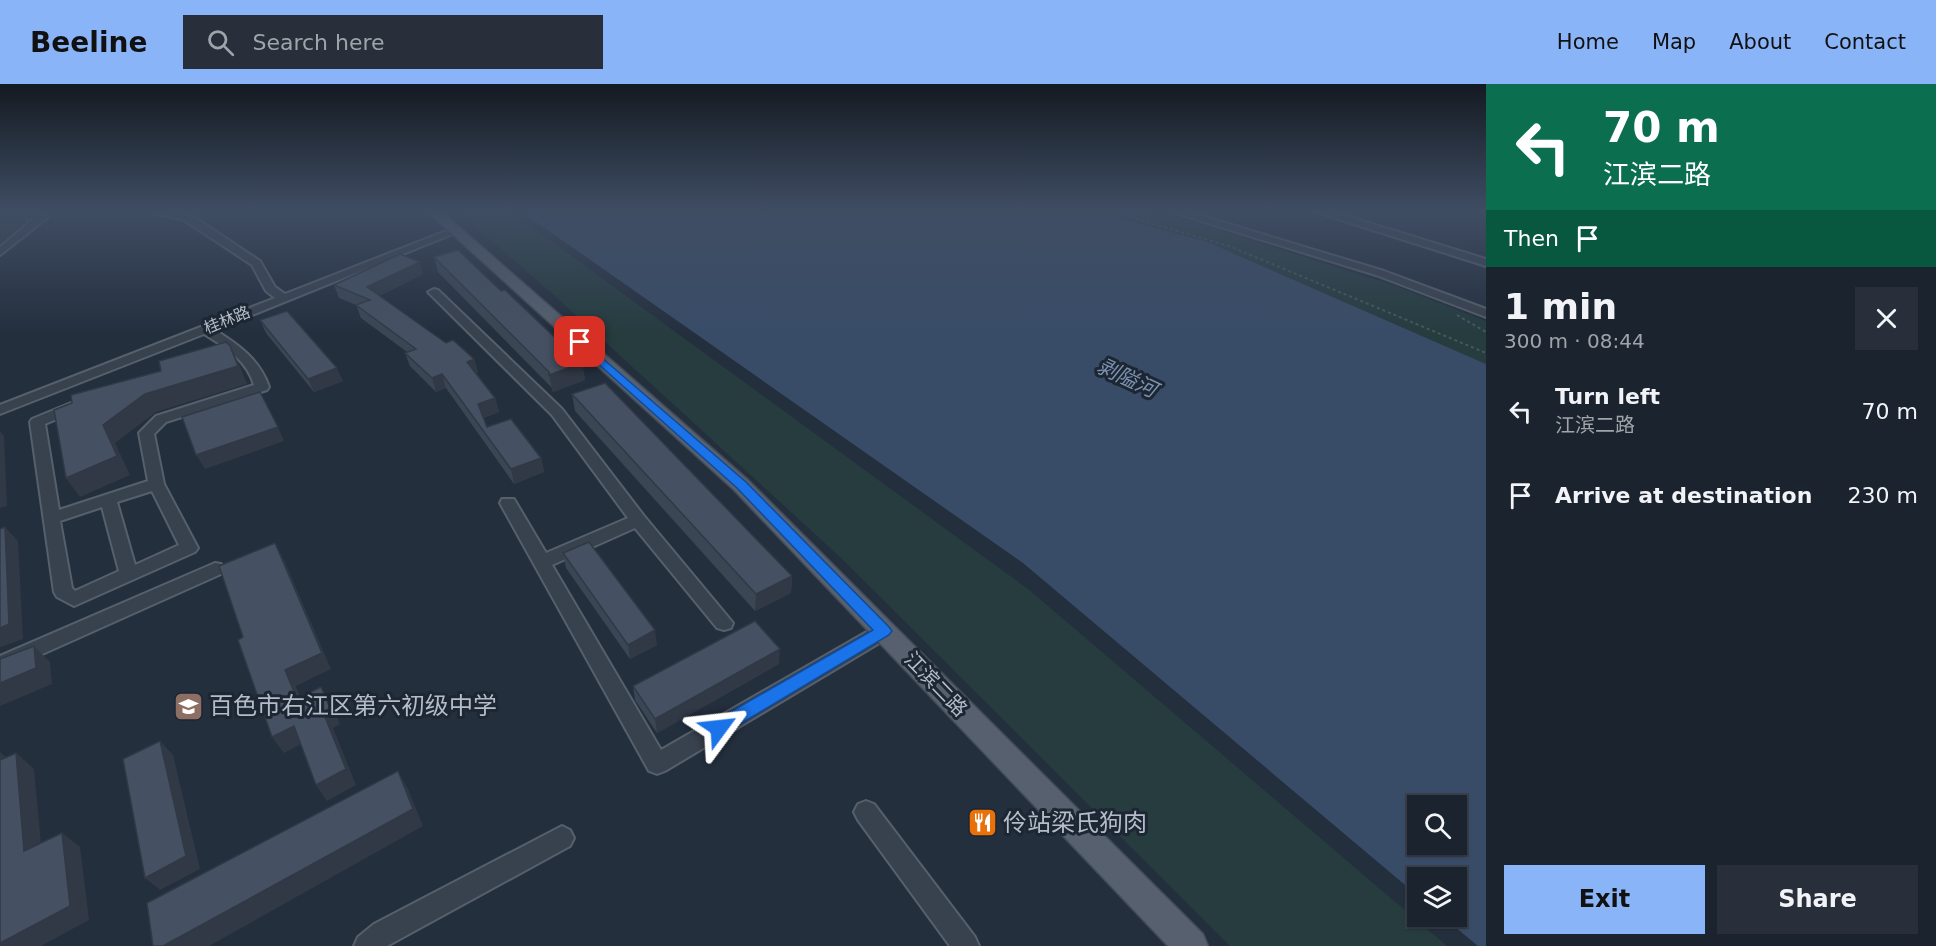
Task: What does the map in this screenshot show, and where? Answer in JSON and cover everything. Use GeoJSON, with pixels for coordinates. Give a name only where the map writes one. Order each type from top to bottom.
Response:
{"type":"FeatureCollection","features":[{"type":"Feature","properties":{"kind":"main road","name":"江滨二路"},"geometry":{"type":"LineString","coordinates":[[478,252],[741,485],[1191,946]]}},
{"type":"Feature","properties":{"kind":"street"},"geometry":{"type":"LineString","coordinates":[[240,252],[256,263],[270,289],[283,298]]}},
{"type":"Feature","properties":{"kind":"street","name":"桂林路"},"geometry":{"type":"LineString","coordinates":[[0,410],[400,252]]}},
{"type":"Feature","properties":{"kind":"street"},"geometry":{"type":"LineString","coordinates":[[1311,252],[1380,273],[1486,313]]}},
{"type":"Feature","properties":{"kind":"street"},"geometry":{"type":"LineString","coordinates":[[1451,252],[1486,263]]}},
{"type":"Feature","properties":{"kind":"street"},"geometry":{"type":"LineString","coordinates":[[434,292],[557,412],[638,520],[724,623]]}},
{"type":"Feature","properties":{"kind":"street"},"geometry":{"type":"LineString","coordinates":[[91,400],[38,422],[63,592],[74,599],[189,548],[156,483],[146,433],[161,419],[262,387],[261,380],[240,352],[205,329]]}},
{"type":"Feature","properties":{"kind":"street"},"geometry":{"type":"LineString","coordinates":[[207,353],[228,344]]}},
{"type":"Feature","properties":{"kind":"street"},"geometry":{"type":"LineString","coordinates":[[52,518],[156,483]]}},
{"type":"Feature","properties":{"kind":"street"},"geometry":{"type":"LineString","coordinates":[[108,500],[129,574]]}},
{"type":"Feature","properties":{"kind":"street"},"geometry":{"type":"LineString","coordinates":[[508,503],[657,764],[884,631]]}},
{"type":"Feature","properties":{"kind":"street"},"geometry":{"type":"LineString","coordinates":[[542,562],[638,520]]}},
{"type":"Feature","properties":{"kind":"street"},"geometry":{"type":"LineString","coordinates":[[0,665],[215,569]]}},
{"type":"Feature","properties":{"kind":"street"},"geometry":{"type":"LineString","coordinates":[[866,813],[966,946]]}},
{"type":"Feature","properties":{"kind":"street"},"geometry":{"type":"LineString","coordinates":[[367,946],[383,933],[562,838]]}},
{"type":"Feature","properties":{"kind":"path"},"geometry":{"type":"LineString","coordinates":[[1244,252],[1486,353]]}},
{"type":"Feature","properties":{"kind":"green space"},"geometry":{"type":"Polygon","coordinates":[[[505,252],[566,252],[1028,589],[1407,912],[1407,927],[1425,927],[1447,946],[1230,946],[839,556],[505,252]]]}},
{"type":"Feature","properties":{"kind":"green space"},"geometry":{"type":"Polygon","coordinates":[[[1231,252],[1289,252],[1393,285],[1486,321],[1486,364],[1231,252]]]}},
{"type":"Feature","properties":{"kind":"water","name":"剥隘河"},"geometry":{"type":"Polygon","coordinates":[[[579,252],[1231,252],[1486,364],[1486,946],[1478,946],[1455,927],[1467,927],[1467,867],[1407,867],[1407,887],[1023,563],[579,252]]]}},
{"type":"Feature","properties":{"kind":"building"},"geometry":{"type":"Polygon","coordinates":[[[460,252],[501,291],[505,290],[582,363],[549,375],[549,372],[434,257],[460,252]]]}},
{"type":"Feature","properties":{"kind":"building"},"geometry":{"type":"Polygon","coordinates":[[[400,254],[420,262],[367,287],[446,343],[453,340],[474,359],[467,362],[495,398],[478,404],[487,427],[511,419],[541,458],[511,469],[442,374],[432,378],[405,353],[416,349],[356,305],[370,300],[334,285],[400,254]]]}},
{"type":"Feature","properties":{"kind":"building"},"geometry":{"type":"Polygon","coordinates":[[[287,311],[337,368],[308,379],[260,320],[287,311]]]}},
{"type":"Feature","properties":{"kind":"building"},"geometry":{"type":"Polygon","coordinates":[[[226,342],[238,366],[145,394],[103,425],[117,456],[66,478],[54,410],[72,403],[71,395],[161,371],[159,361],[226,342]]]}},
{"type":"Feature","properties":{"kind":"building"},"geometry":{"type":"Polygon","coordinates":[[[605,383],[792,576],[756,594],[572,394],[605,383]]]}},
{"type":"Feature","properties":{"kind":"building"},"geometry":{"type":"Polygon","coordinates":[[[260,392],[278,427],[196,455],[182,417],[260,392]]]}},
{"type":"Feature","properties":{"kind":"building"},"geometry":{"type":"Polygon","coordinates":[[[5,527],[9,624],[0,628],[0,529],[5,527]]]}},
{"type":"Feature","properties":{"kind":"building"},"geometry":{"type":"Polygon","coordinates":[[[589,542],[655,630],[628,645],[563,553],[589,542]]]}},
{"type":"Feature","properties":{"kind":"building"},"geometry":{"type":"Polygon","coordinates":[[[275,543],[322,653],[285,670],[297,699],[321,687],[330,708],[323,712],[346,769],[316,785],[294,726],[272,737],[238,640],[243,637],[219,566],[275,543]]]}},
{"type":"Feature","properties":{"kind":"building"},"geometry":{"type":"Polygon","coordinates":[[[755,621],[780,649],[655,719],[633,686],[755,621]]]}},
{"type":"Feature","properties":{"kind":"building"},"geometry":{"type":"Polygon","coordinates":[[[34,646],[36,668],[0,683],[0,659],[34,646]]]}},
{"type":"Feature","properties":{"kind":"building"},"geometry":{"type":"Polygon","coordinates":[[[160,741],[186,856],[145,878],[123,759],[160,741]]]}},
{"type":"Feature","properties":{"kind":"building"},"geometry":{"type":"Polygon","coordinates":[[[16,753],[24,851],[62,833],[70,906],[0,943],[0,760],[16,753]]]}},
{"type":"Feature","properties":{"kind":"building"},"geometry":{"type":"Polygon","coordinates":[[[398,771],[413,809],[163,946],[153,946],[147,903],[398,771]]]}},
{"type":"Feature","properties":{"kind":"place","name":"百色市右江区第六初级中学"},"geometry":{"type":"Point","coordinates":[188,706]}},
{"type":"Feature","properties":{"kind":"place","name":"伶站梁氏狗肉"},"geometry":{"type":"Point","coordinates":[982,823]}},
{"type":"Feature","properties":{"kind":"route"},"geometry":{"type":"LineString","coordinates":[[580,342],[741,485],[884,631],[719,728]]}}]}
